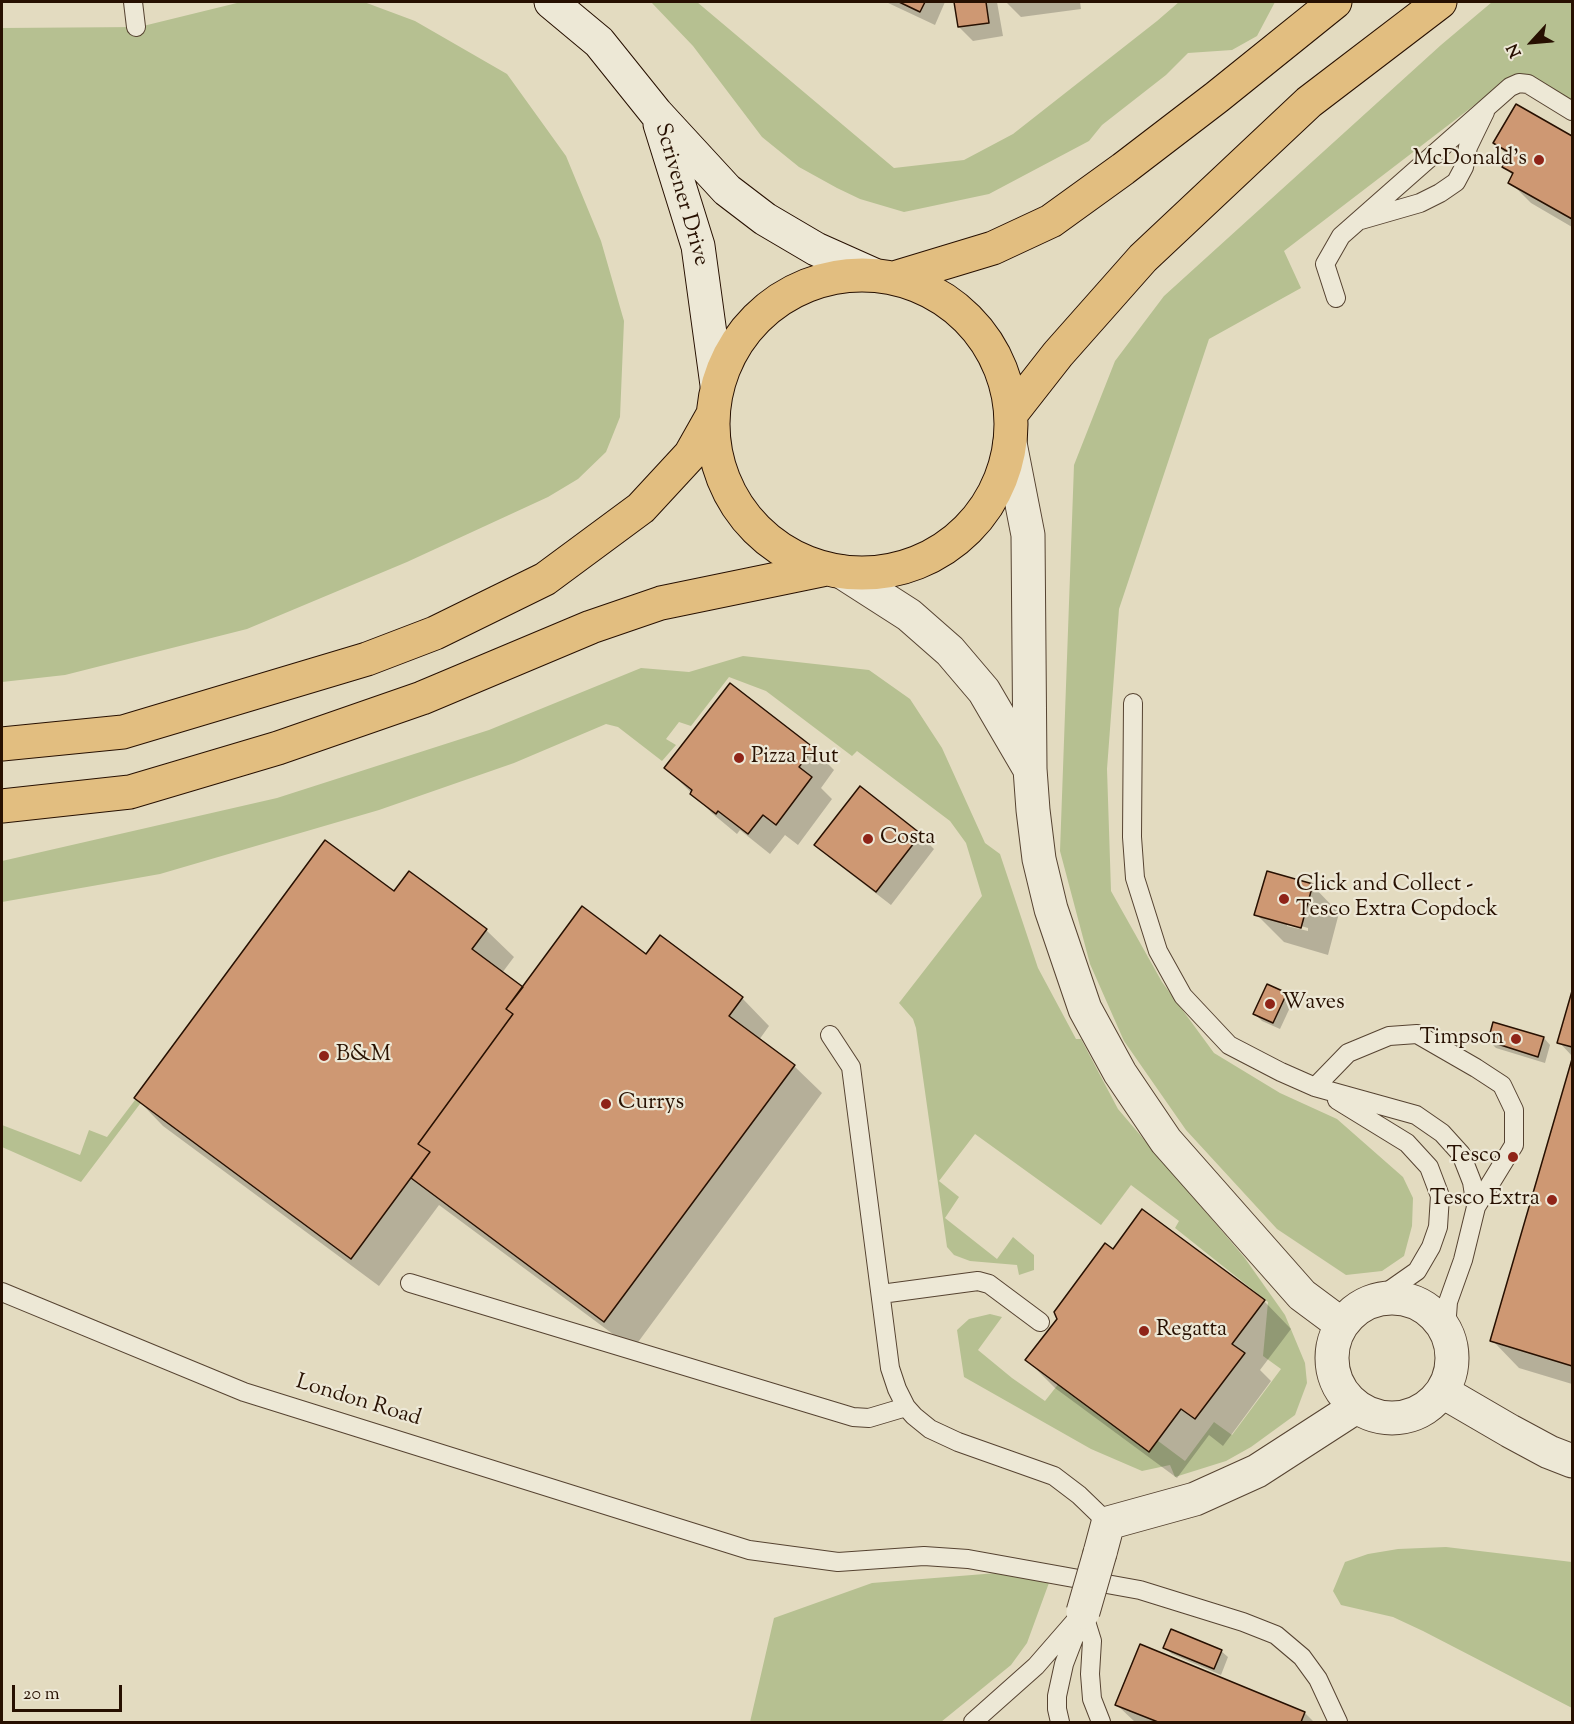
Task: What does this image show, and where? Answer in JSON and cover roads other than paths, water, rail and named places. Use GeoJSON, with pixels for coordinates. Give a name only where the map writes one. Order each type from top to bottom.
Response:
{"type":"FeatureCollection","features":[{"type":"Feature","properties":{"kind":"main road"},"geometry":{"type":"LineString","coordinates":[[883,276],[993,248],[1052,221],[1217,97],[1335,2]]}},
{"type":"Feature","properties":{"kind":"main road"},"geometry":{"type":"LineString","coordinates":[[2,806],[130,792],[278,748],[423,698],[581,631],[661,603],[834,571],[881,572],[916,564],[946,548],[973,524],[993,496],[1010,428],[1058,354],[1151,250],[1309,102],[1440,2]]}},
{"type":"Feature","properties":{"kind":"main road"},"geometry":{"type":"LineString","coordinates":[[2,744],[123,732],[367,659],[435,633],[545,579],[641,508],[690,455],[715,400],[737,341],[764,310],[812,282],[844,275],[883,276],[923,287],[956,308],[986,341],[1004,378],[1010,428]]}},
{"type":"Feature","properties":{"kind":"main road"},"geometry":{"type":"LineString","coordinates":[[715,400],[715,455],[729,493],[754,528],[792,556],[834,571]]}},
{"type":"Feature","properties":{"kind":"street","name":"Scrivener Drive"},"geometry":{"type":"LineString","coordinates":[[551,2],[599,42],[656,113],[728,190],[765,219],[816,249],[883,276]]}},
{"type":"Feature","properties":{"kind":"street","name":"Scrivener Drive"},"geometry":{"type":"LineString","coordinates":[[656,113],[683,192],[698,246],[715,400]]}},
{"type":"Feature","properties":{"kind":"street"},"geometry":{"type":"LineString","coordinates":[[1010,428],[1028,536],[1030,769],[1039,859],[1052,909],[1085,1009],[1120,1073],[1166,1141],[1302,1295],[1341,1324]]}},
{"type":"Feature","properties":{"kind":"street"},"geometry":{"type":"LineString","coordinates":[[834,571],[909,615],[950,651],[984,691],[1030,769]]}},
{"type":"Feature","properties":{"kind":"street"},"geometry":{"type":"LineString","coordinates":[[1400,1298],[1425,1307],[1440,1320],[1450,1340],[1452,1364],[1443,1392],[1430,1406],[1409,1416],[1386,1419],[1373,1416],[1356,1407],[1345,1397],[1336,1382],[1331,1363],[1334,1340],[1341,1324],[1357,1308],[1377,1299],[1400,1298]]}},
{"type":"Feature","properties":{"kind":"street"},"geometry":{"type":"LineString","coordinates":[[1443,1392],[1520,1436],[1572,1461]]}},
{"type":"Feature","properties":{"kind":"street"},"geometry":{"type":"LineString","coordinates":[[1083,1612],[1104,1538],[1257,1472],[1356,1407]]}},
{"type":"Feature","properties":{"kind":"lane"},"geometry":{"type":"LineString","coordinates":[[133,2],[136,27]]}},
{"type":"Feature","properties":{"kind":"lane"},"geometry":{"type":"LineString","coordinates":[[1336,298],[1325,264],[1341,236],[1510,87],[1519,83],[1528,84],[1572,111]]}},
{"type":"Feature","properties":{"kind":"lane"},"geometry":{"type":"LineString","coordinates":[[1356,221],[1420,203],[1456,182],[1464,167],[1468,147],[1488,105]]}},
{"type":"Feature","properties":{"kind":"lane"},"geometry":{"type":"LineString","coordinates":[[1132,703],[1132,860],[1139,896],[1158,951],[1183,996],[1229,1044],[1281,1072],[1316,1087],[1416,1115],[1442,1133],[1461,1154],[1472,1182],[1476,1207]]}},
{"type":"Feature","properties":{"kind":"lane"},"geometry":{"type":"LineString","coordinates":[[1316,1087],[1348,1053],[1389,1036],[1418,1034],[1502,1085],[1514,1110],[1514,1145],[1476,1207],[1463,1260],[1448,1302],[1446,1329]]}},
{"type":"Feature","properties":{"kind":"lane"},"geometry":{"type":"LineString","coordinates":[[830,1035],[851,1067],[891,1368],[897,1389],[906,1407],[930,1429],[958,1442],[1054,1476],[1079,1495],[1104,1538]]}},
{"type":"Feature","properties":{"kind":"lane"},"geometry":{"type":"LineString","coordinates":[[1316,1087],[1407,1143],[1429,1167],[1440,1196],[1438,1227],[1431,1247],[1416,1271],[1377,1299]]}},
{"type":"Feature","properties":{"kind":"lane"},"geometry":{"type":"LineString","coordinates":[[881,1294],[978,1281],[989,1284],[1040,1322]]}},
{"type":"Feature","properties":{"kind":"lane"},"geometry":{"type":"LineString","coordinates":[[410,1283],[853,1417],[869,1419],[906,1407]]}},
{"type":"Feature","properties":{"kind":"lane","name":"London Road"},"geometry":{"type":"LineString","coordinates":[[2,1292],[244,1392],[750,1550],[838,1562],[924,1556],[968,1559],[1140,1590],[1276,1635],[1302,1657],[1318,1679],[1338,1722]]}},
{"type":"Feature","properties":{"kind":"lane"},"geometry":{"type":"LineString","coordinates":[[973,1722],[1036,1666],[1083,1612]]}},
{"type":"Feature","properties":{"kind":"lane"},"geometry":{"type":"LineString","coordinates":[[1060,1722],[1057,1696],[1064,1664],[1083,1612]]}},
{"type":"Feature","properties":{"kind":"lane"},"geometry":{"type":"LineString","coordinates":[[1083,1612],[1092,1641],[1090,1674],[1092,1699],[1101,1722]]}},
{"type":"Feature","properties":{"kind":"place","name":"McDonald's"},"geometry":{"type":"Point","coordinates":[1539,160]}},
{"type":"Feature","properties":{"kind":"place","name":"Pizza Hut"},"geometry":{"type":"Point","coordinates":[739,758]}},
{"type":"Feature","properties":{"kind":"place","name":"Costa"},"geometry":{"type":"Point","coordinates":[868,839]}},
{"type":"Feature","properties":{"kind":"place","name":"Click and Collect - Tesco Extra Copdock"},"geometry":{"type":"Point","coordinates":[1284,899]}},
{"type":"Feature","properties":{"kind":"place","name":"Waves"},"geometry":{"type":"Point","coordinates":[1270,1004]}},
{"type":"Feature","properties":{"kind":"place","name":"Timpson"},"geometry":{"type":"Point","coordinates":[1516,1039]}},
{"type":"Feature","properties":{"kind":"place","name":"B&M"},"geometry":{"type":"Point","coordinates":[324,1056]}},
{"type":"Feature","properties":{"kind":"place","name":"Currys"},"geometry":{"type":"Point","coordinates":[606,1104]}},
{"type":"Feature","properties":{"kind":"place","name":"Tesco"},"geometry":{"type":"Point","coordinates":[1513,1157]}},
{"type":"Feature","properties":{"kind":"place","name":"Tesco Extra"},"geometry":{"type":"Point","coordinates":[1552,1200]}},
{"type":"Feature","properties":{"kind":"place","name":"Regatta"},"geometry":{"type":"Point","coordinates":[1144,1331]}}]}
